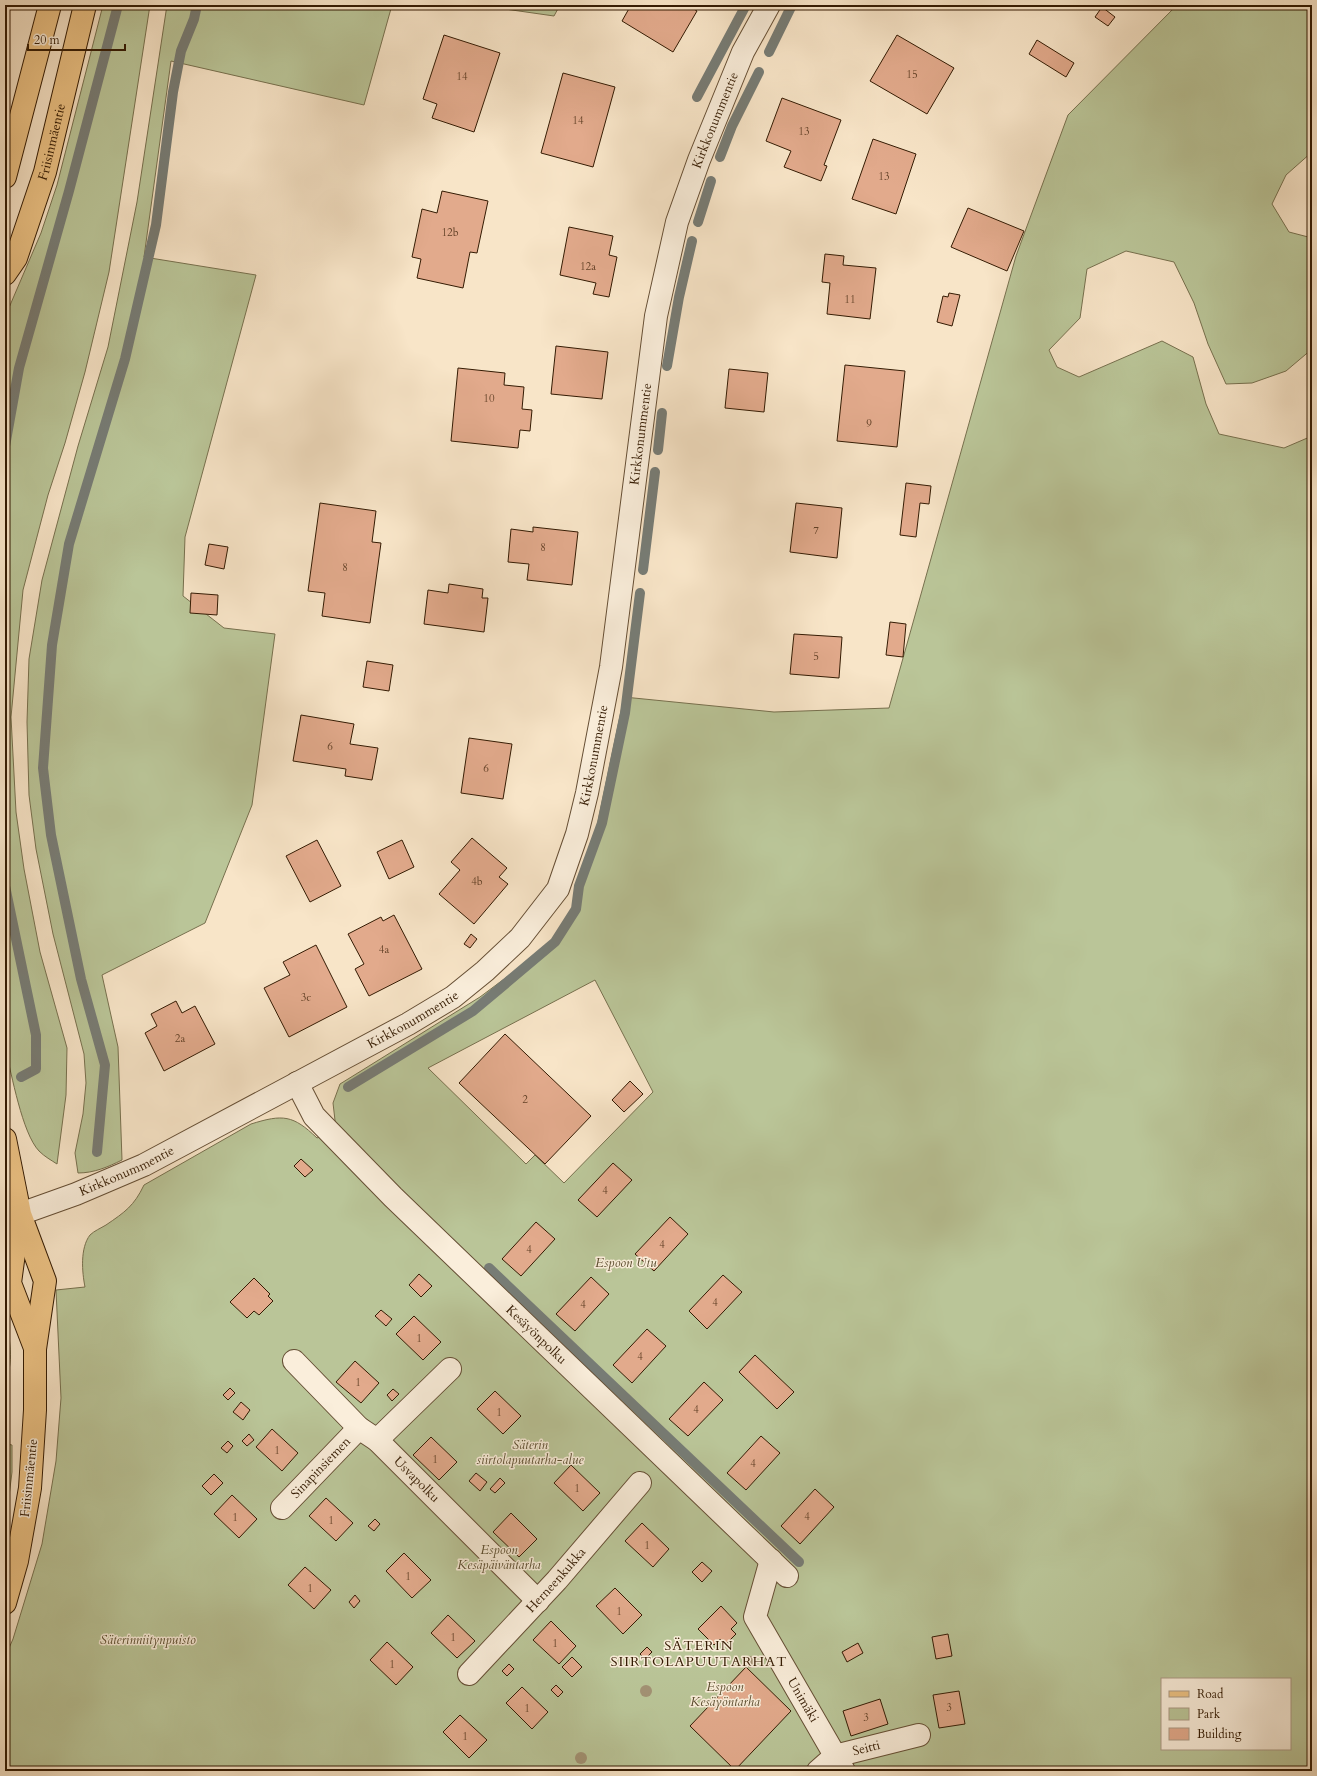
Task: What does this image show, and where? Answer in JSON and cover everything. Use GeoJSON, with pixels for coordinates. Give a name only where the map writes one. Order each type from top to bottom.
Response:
{"type":"FeatureCollection","features":[{"type":"Feature","properties":{"kind":"main road"},"geometry":{"type":"LineString","coordinates":[[5,177],[50,5]]}},
{"type":"Feature","properties":{"kind":"main road","name":"Friisinmäentie"},"geometry":{"type":"LineString","coordinates":[[5,274],[16,258],[45,172],[85,5]]}},
{"type":"Feature","properties":{"kind":"main road","name":"Friisinmäentie"},"geometry":{"type":"LineString","coordinates":[[5,1139],[20,1214],[45,1280],[35,1350],[35,1410],[30,1488],[17,1561],[5,1603]]}},
{"type":"Feature","properties":{"kind":"main road","name":"Friisinmäentie"},"geometry":{"type":"LineString","coordinates":[[20,1214],[10,1283],[35,1350]]}},
{"type":"Feature","properties":{"kind":"street","name":"Kirkkonummentie"},"geometry":{"type":"LineString","coordinates":[[20,1214],[76,1194],[144,1165],[408,1024],[453,997],[520,938],[558,889],[576,834],[587,793],[611,667],[656,316],[677,222],[699,160],[743,52],[769,5]]}},
{"type":"Feature","properties":{"kind":"street","name":"Kesäyönpolku"},"geometry":{"type":"LineString","coordinates":[[297,1083],[314,1116],[393,1197],[787,1576]]}},
{"type":"Feature","properties":{"kind":"street","name":"Usvapolku"},"geometry":{"type":"LineString","coordinates":[[294,1361],[538,1601]]}},
{"type":"Feature","properties":{"kind":"street","name":"Sinapinsiemen"},"geometry":{"type":"LineString","coordinates":[[282,1508],[368,1434],[450,1369]]}},
{"type":"Feature","properties":{"kind":"street","name":"Herneenkukka"},"geometry":{"type":"LineString","coordinates":[[469,1674],[538,1601],[640,1483]]}},
{"type":"Feature","properties":{"kind":"street","name":"Unimäki"},"geometry":{"type":"LineString","coordinates":[[771,1560],[755,1617],[839,1764]]}},
{"type":"Feature","properties":{"kind":"street","name":"Seitti"},"geometry":{"type":"LineString","coordinates":[[818,1771],[919,1735]]}},
{"type":"Feature","properties":{"kind":"green space"},"geometry":{"type":"Polygon","coordinates":[[[5,5],[11,5],[5,29],[5,5]]]}},
{"type":"Feature","properties":{"kind":"green space"},"geometry":{"type":"Polygon","coordinates":[[[103,5],[150,5],[109,272],[85,372],[65,443],[48,495],[23,590],[11,717],[16,812],[24,869],[40,952],[67,1048],[66,1095],[57,1164],[39,1151],[33,1143],[18,1103],[5,1048],[5,317],[41,233],[57,185],[103,5]]]}},
{"type":"Feature","properties":{"kind":"green space"},"geometry":{"type":"Polygon","coordinates":[[[167,5],[392,5],[364,105],[171,61],[144,257],[256,275],[185,537],[183,596],[224,628],[275,634],[252,805],[205,923],[102,975],[118,1047],[122,1160],[101,1169],[78,1173],[75,1153],[83,1114],[86,1083],[84,1054],[53,934],[36,849],[29,795],[27,722],[29,659],[42,580],[78,446],[108,347],[137,202],[167,5]]]}},
{"type":"Feature","properties":{"kind":"green space"},"geometry":{"type":"Polygon","coordinates":[[[477,5],[560,5],[554,16],[477,5]]]}},
{"type":"Feature","properties":{"kind":"green space"},"geometry":{"type":"Polygon","coordinates":[[[1177,5],[1312,5],[1312,152],[1286,175],[1272,204],[1289,232],[1312,238],[1312,349],[1286,371],[1252,383],[1226,384],[1208,344],[1194,303],[1174,262],[1126,251],[1087,269],[1080,318],[1049,350],[1057,367],[1079,377],[1162,341],[1193,357],[1206,404],[1219,434],[1284,448],[1312,436],[1312,1771],[5,1771],[5,1657],[13,1639],[42,1544],[56,1461],[61,1398],[56,1290],[85,1287],[83,1274],[83,1253],[90,1235],[124,1212],[137,1198],[144,1185],[251,1124],[271,1119],[287,1119],[294,1121],[309,1130],[317,1138],[336,1129],[333,1103],[340,1084],[480,997],[547,947],[574,908],[578,881],[592,850],[624,697],[774,712],[889,708],[1016,256],[1068,115],[1177,5]],[[595,980],[428,1068],[526,1164],[535,1155],[564,1183],[653,1092],[595,980]]]}},
{"type":"Feature","properties":{"kind":"green space"},"geometry":{"type":"Polygon","coordinates":[[[5,1306],[9,1335],[10,1364],[5,1382],[5,1306]]]}},
{"type":"Feature","properties":{"kind":"green space"},"geometry":{"type":"Polygon","coordinates":[[[7,1444],[12,1445],[12,1472],[5,1528],[7,1444]]]}},
{"type":"Feature","properties":{"kind":"building"},"geometry":{"type":"Polygon","coordinates":[[[631,5],[687,5],[697,11],[673,52],[622,21],[631,5]]]}},
{"type":"Feature","properties":{"kind":"building"},"geometry":{"type":"Polygon","coordinates":[[[958,5],[967,5],[964,9],[958,5]]]}},
{"type":"Feature","properties":{"kind":"building"},"geometry":{"type":"Polygon","coordinates":[[[1102,7],[1115,17],[1108,26],[1095,17],[1102,7]]]}},
{"type":"Feature","properties":{"kind":"building"},"geometry":{"type":"Polygon","coordinates":[[[444,35],[500,53],[474,132],[432,118],[437,104],[423,99],[444,35]]]}},
{"type":"Feature","properties":{"kind":"building"},"geometry":{"type":"Polygon","coordinates":[[[897,35],[954,68],[927,114],[870,81],[897,35]]]}},
{"type":"Feature","properties":{"kind":"building"},"geometry":{"type":"Polygon","coordinates":[[[1037,40],[1074,63],[1066,77],[1029,54],[1037,40]]]}},
{"type":"Feature","properties":{"kind":"building"},"geometry":{"type":"Polygon","coordinates":[[[563,73],[615,87],[593,167],[541,153],[563,73]]]}},
{"type":"Feature","properties":{"kind":"building"},"geometry":{"type":"Polygon","coordinates":[[[782,98],[841,120],[824,165],[827,166],[821,181],[784,167],[791,151],[766,141],[782,98]]]}},
{"type":"Feature","properties":{"kind":"building"},"geometry":{"type":"Polygon","coordinates":[[[873,139],[916,154],[896,214],[852,199],[873,139]]]}},
{"type":"Feature","properties":{"kind":"building"},"geometry":{"type":"Polygon","coordinates":[[[442,191],[488,201],[477,253],[470,252],[463,288],[417,278],[421,259],[412,257],[422,209],[437,213],[442,191]]]}},
{"type":"Feature","properties":{"kind":"building"},"geometry":{"type":"Polygon","coordinates":[[[968,208],[1024,231],[1007,271],[951,247],[968,208]]]}},
{"type":"Feature","properties":{"kind":"building"},"geometry":{"type":"Polygon","coordinates":[[[569,227],[613,236],[609,255],[617,257],[609,297],[593,294],[596,283],[560,275],[569,227]]]}},
{"type":"Feature","properties":{"kind":"building"},"geometry":{"type":"Polygon","coordinates":[[[825,254],[844,256],[843,265],[876,268],[870,319],[827,314],[830,283],[822,282],[825,254]]]}},
{"type":"Feature","properties":{"kind":"building"},"geometry":{"type":"Polygon","coordinates":[[[949,293],[960,295],[952,326],[937,322],[943,296],[948,297],[949,293]]]}},
{"type":"Feature","properties":{"kind":"building"},"geometry":{"type":"Polygon","coordinates":[[[556,346],[608,352],[602,399],[551,394],[556,346]]]}},
{"type":"Feature","properties":{"kind":"building"},"geometry":{"type":"Polygon","coordinates":[[[845,365],[905,371],[897,447],[837,441],[845,365]]]}},
{"type":"Feature","properties":{"kind":"building"},"geometry":{"type":"Polygon","coordinates":[[[458,368],[505,373],[504,385],[524,387],[522,409],[532,410],[530,431],[520,430],[518,448],[451,441],[458,368]]]}},
{"type":"Feature","properties":{"kind":"building"},"geometry":{"type":"Polygon","coordinates":[[[729,369],[768,373],[764,412],[725,408],[729,369]]]}},
{"type":"Feature","properties":{"kind":"building"},"geometry":{"type":"Polygon","coordinates":[[[906,483],[931,486],[929,504],[920,503],[916,537],[900,535],[906,483]]]}},
{"type":"Feature","properties":{"kind":"building"},"geometry":{"type":"Polygon","coordinates":[[[320,503],[376,511],[372,542],[381,543],[370,623],[322,616],[325,593],[308,591],[320,503]]]}},
{"type":"Feature","properties":{"kind":"building"},"geometry":{"type":"Polygon","coordinates":[[[796,503],[842,508],[837,558],[790,552],[796,503]]]}},
{"type":"Feature","properties":{"kind":"building"},"geometry":{"type":"Polygon","coordinates":[[[533,527],[578,532],[572,585],[527,580],[529,564],[508,562],[511,529],[533,532],[533,527]]]}},
{"type":"Feature","properties":{"kind":"building"},"geometry":{"type":"Polygon","coordinates":[[[209,544],[228,547],[224,569],[205,565],[209,544]]]}},
{"type":"Feature","properties":{"kind":"building"},"geometry":{"type":"Polygon","coordinates":[[[449,584],[483,589],[482,598],[488,598],[484,632],[424,624],[428,590],[448,593],[449,584]]]}},
{"type":"Feature","properties":{"kind":"building"},"geometry":{"type":"Polygon","coordinates":[[[191,593],[218,595],[217,615],[190,613],[191,593]]]}},
{"type":"Feature","properties":{"kind":"building"},"geometry":{"type":"Polygon","coordinates":[[[890,622],[906,624],[903,657],[886,655],[890,622]]]}},
{"type":"Feature","properties":{"kind":"building"},"geometry":{"type":"Polygon","coordinates":[[[794,634],[842,637],[839,678],[790,674],[794,634]]]}},
{"type":"Feature","properties":{"kind":"building"},"geometry":{"type":"Polygon","coordinates":[[[367,661],[393,665],[389,691],[363,687],[367,661]]]}},
{"type":"Feature","properties":{"kind":"building"},"geometry":{"type":"Polygon","coordinates":[[[301,715],[354,724],[350,744],[378,748],[372,780],[345,776],[346,769],[293,761],[301,715]]]}},
{"type":"Feature","properties":{"kind":"building"},"geometry":{"type":"Polygon","coordinates":[[[469,738],[512,744],[503,799],[461,793],[469,738]]]}},
{"type":"Feature","properties":{"kind":"building"},"geometry":{"type":"Polygon","coordinates":[[[472,838],[507,868],[499,877],[508,884],[474,924],[439,894],[460,870],[451,862],[472,838]]]}},
{"type":"Feature","properties":{"kind":"building"},"geometry":{"type":"Polygon","coordinates":[[[317,840],[341,886],[310,902],[286,856],[317,840]]]}},
{"type":"Feature","properties":{"kind":"building"},"geometry":{"type":"Polygon","coordinates":[[[402,840],[414,867],[389,879],[377,852],[402,840]]]}},
{"type":"Feature","properties":{"kind":"building"},"geometry":{"type":"Polygon","coordinates":[[[394,915],[422,969],[369,996],[355,969],[364,964],[348,934],[381,917],[383,921],[394,915]]]}},
{"type":"Feature","properties":{"kind":"building"},"geometry":{"type":"Polygon","coordinates":[[[471,934],[477,939],[470,948],[464,944],[471,934]]]}},
{"type":"Feature","properties":{"kind":"building"},"geometry":{"type":"Polygon","coordinates":[[[316,945],[347,1007],[289,1037],[264,988],[290,975],[283,962],[316,945]]]}},
{"type":"Feature","properties":{"kind":"building"},"geometry":{"type":"Polygon","coordinates":[[[176,1001],[182,1013],[195,1006],[215,1044],[164,1071],[145,1033],[157,1026],[151,1014],[176,1001]]]}},
{"type":"Feature","properties":{"kind":"building"},"geometry":{"type":"Polygon","coordinates":[[[505,1034],[591,1116],[545,1164],[459,1083],[505,1034]]]}},
{"type":"Feature","properties":{"kind":"building"},"geometry":{"type":"Polygon","coordinates":[[[630,1081],[643,1094],[624,1112],[612,1100],[630,1081]]]}},
{"type":"Feature","properties":{"kind":"building"},"geometry":{"type":"Polygon","coordinates":[[[301,1159],[313,1170],[305,1177],[294,1166],[301,1159]]]}},
{"type":"Feature","properties":{"kind":"building"},"geometry":{"type":"Polygon","coordinates":[[[613,1163],[632,1180],[597,1217],[578,1200],[613,1163]]]}},
{"type":"Feature","properties":{"kind":"building"},"geometry":{"type":"Polygon","coordinates":[[[670,1217],[688,1234],[654,1271],[635,1254],[670,1217]]]}},
{"type":"Feature","properties":{"kind":"building"},"geometry":{"type":"Polygon","coordinates":[[[536,1222],[555,1239],[521,1276],[502,1259],[536,1222]]]}},
{"type":"Feature","properties":{"kind":"building"},"geometry":{"type":"Polygon","coordinates":[[[419,1274],[432,1286],[421,1297],[409,1285],[419,1274]]]}},
{"type":"Feature","properties":{"kind":"building"},"geometry":{"type":"Polygon","coordinates":[[[723,1275],[742,1292],[707,1329],[689,1311],[723,1275]]]}},
{"type":"Feature","properties":{"kind":"building"},"geometry":{"type":"Polygon","coordinates":[[[591,1277],[609,1294],[575,1331],[556,1314],[591,1277]]]}},
{"type":"Feature","properties":{"kind":"building"},"geometry":{"type":"Polygon","coordinates":[[[254,1278],[270,1294],[268,1296],[273,1301],[259,1315],[254,1311],[247,1318],[230,1302],[254,1278]]]}},
{"type":"Feature","properties":{"kind":"building"},"geometry":{"type":"Polygon","coordinates":[[[381,1310],[392,1319],[386,1326],[375,1316],[381,1310]]]}},
{"type":"Feature","properties":{"kind":"building"},"geometry":{"type":"Polygon","coordinates":[[[414,1316],[441,1342],[423,1360],[396,1334],[414,1316]]]}},
{"type":"Feature","properties":{"kind":"building"},"geometry":{"type":"Polygon","coordinates":[[[647,1329],[666,1346],[632,1383],[613,1365],[647,1329]]]}},
{"type":"Feature","properties":{"kind":"building"},"geometry":{"type":"Polygon","coordinates":[[[755,1355],[794,1392],[777,1409],[739,1372],[755,1355]]]}},
{"type":"Feature","properties":{"kind":"building"},"geometry":{"type":"Polygon","coordinates":[[[355,1361],[379,1383],[361,1403],[336,1382],[355,1361]]]}},
{"type":"Feature","properties":{"kind":"building"},"geometry":{"type":"Polygon","coordinates":[[[704,1382],[723,1400],[688,1436],[669,1419],[704,1382]]]}},
{"type":"Feature","properties":{"kind":"building"},"geometry":{"type":"Polygon","coordinates":[[[230,1388],[235,1393],[228,1400],[223,1395],[230,1388]]]}},
{"type":"Feature","properties":{"kind":"building"},"geometry":{"type":"Polygon","coordinates":[[[393,1389],[399,1394],[392,1401],[387,1395],[393,1389]]]}},
{"type":"Feature","properties":{"kind":"building"},"geometry":{"type":"Polygon","coordinates":[[[495,1391],[521,1416],[503,1434],[477,1409],[495,1391]]]}},
{"type":"Feature","properties":{"kind":"building"},"geometry":{"type":"Polygon","coordinates":[[[241,1402],[250,1410],[243,1420],[233,1412],[241,1402]]]}},
{"type":"Feature","properties":{"kind":"building"},"geometry":{"type":"Polygon","coordinates":[[[272,1429],[298,1453],[282,1471],[256,1447],[272,1429]]]}},
{"type":"Feature","properties":{"kind":"building"},"geometry":{"type":"Polygon","coordinates":[[[249,1434],[254,1440],[247,1446],[242,1441],[249,1434]]]}},
{"type":"Feature","properties":{"kind":"building"},"geometry":{"type":"Polygon","coordinates":[[[761,1436],[780,1453],[746,1490],[727,1473],[761,1436]]]}},
{"type":"Feature","properties":{"kind":"building"},"geometry":{"type":"Polygon","coordinates":[[[431,1437],[457,1462],[439,1480],[413,1455],[431,1437]]]}},
{"type":"Feature","properties":{"kind":"building"},"geometry":{"type":"Polygon","coordinates":[[[228,1441],[233,1446],[227,1453],[221,1448],[228,1441]]]}},
{"type":"Feature","properties":{"kind":"building"},"geometry":{"type":"Polygon","coordinates":[[[571,1465],[600,1493],[583,1511],[554,1483],[571,1465]]]}},
{"type":"Feature","properties":{"kind":"building"},"geometry":{"type":"Polygon","coordinates":[[[476,1473],[487,1482],[480,1491],[469,1481],[476,1473]]]}},
{"type":"Feature","properties":{"kind":"building"},"geometry":{"type":"Polygon","coordinates":[[[214,1474],[223,1483],[211,1495],[202,1486],[214,1474]]]}},
{"type":"Feature","properties":{"kind":"building"},"geometry":{"type":"Polygon","coordinates":[[[500,1478],[505,1483],[495,1493],[490,1489],[500,1478]]]}},
{"type":"Feature","properties":{"kind":"building"},"geometry":{"type":"Polygon","coordinates":[[[815,1489],[834,1507],[800,1544],[781,1526],[815,1489]]]}},
{"type":"Feature","properties":{"kind":"building"},"geometry":{"type":"Polygon","coordinates":[[[232,1495],[257,1519],[239,1538],[214,1514],[232,1495]]]}},
{"type":"Feature","properties":{"kind":"building"},"geometry":{"type":"Polygon","coordinates":[[[326,1498],[353,1523],[336,1541],[309,1516],[326,1498]]]}},
{"type":"Feature","properties":{"kind":"building"},"geometry":{"type":"Polygon","coordinates":[[[511,1513],[537,1539],[519,1557],[493,1532],[511,1513]]]}},
{"type":"Feature","properties":{"kind":"building"},"geometry":{"type":"Polygon","coordinates":[[[375,1519],[380,1524],[374,1531],[368,1526],[375,1519]]]}},
{"type":"Feature","properties":{"kind":"building"},"geometry":{"type":"Polygon","coordinates":[[[642,1523],[669,1549],[653,1567],[625,1541],[642,1523]]]}},
{"type":"Feature","properties":{"kind":"building"},"geometry":{"type":"Polygon","coordinates":[[[404,1553],[431,1580],[412,1598],[386,1571],[404,1553]]]}},
{"type":"Feature","properties":{"kind":"building"},"geometry":{"type":"Polygon","coordinates":[[[702,1562],[712,1571],[702,1582],[692,1572],[702,1562]]]}},
{"type":"Feature","properties":{"kind":"building"},"geometry":{"type":"Polygon","coordinates":[[[305,1567],[331,1590],[314,1609],[288,1585],[305,1567]]]}},
{"type":"Feature","properties":{"kind":"building"},"geometry":{"type":"Polygon","coordinates":[[[615,1588],[642,1615],[623,1634],[596,1606],[615,1588]]]}},
{"type":"Feature","properties":{"kind":"building"},"geometry":{"type":"Polygon","coordinates":[[[355,1595],[360,1601],[354,1608],[349,1602],[355,1595]]]}},
{"type":"Feature","properties":{"kind":"building"},"geometry":{"type":"Polygon","coordinates":[[[721,1606],[737,1623],[731,1629],[736,1634],[725,1645],[720,1639],[714,1645],[698,1629],[721,1606]]]}},
{"type":"Feature","properties":{"kind":"building"},"geometry":{"type":"Polygon","coordinates":[[[448,1615],[475,1641],[457,1658],[431,1633],[448,1615]]]}},
{"type":"Feature","properties":{"kind":"building"},"geometry":{"type":"Polygon","coordinates":[[[551,1621],[576,1646],[559,1664],[533,1640],[551,1621]]]}},
{"type":"Feature","properties":{"kind":"building"},"geometry":{"type":"Polygon","coordinates":[[[948,1634],[952,1656],[936,1659],[932,1637],[948,1634]]]}},
{"type":"Feature","properties":{"kind":"building"},"geometry":{"type":"Polygon","coordinates":[[[387,1642],[413,1667],[396,1685],[370,1660],[387,1642]]]}},
{"type":"Feature","properties":{"kind":"building"},"geometry":{"type":"Polygon","coordinates":[[[858,1643],[863,1653],[847,1662],[842,1652],[858,1643]]]}},
{"type":"Feature","properties":{"kind":"building"},"geometry":{"type":"Polygon","coordinates":[[[647,1647],[652,1652],[645,1659],[640,1654],[647,1647]]]}},
{"type":"Feature","properties":{"kind":"building"},"geometry":{"type":"Polygon","coordinates":[[[572,1657],[582,1667],[572,1677],[562,1667],[572,1657]]]}},
{"type":"Feature","properties":{"kind":"building"},"geometry":{"type":"Polygon","coordinates":[[[509,1664],[514,1669],[507,1676],[502,1671],[509,1664]]]}},
{"type":"Feature","properties":{"kind":"building"},"geometry":{"type":"Polygon","coordinates":[[[746,1667],[791,1711],[735,1770],[690,1726],[746,1667]]]}},
{"type":"Feature","properties":{"kind":"building"},"geometry":{"type":"Polygon","coordinates":[[[556,1685],[563,1692],[558,1697],[551,1690],[556,1685]]]}},
{"type":"Feature","properties":{"kind":"building"},"geometry":{"type":"Polygon","coordinates":[[[522,1687],[548,1712],[532,1729],[506,1703],[522,1687]]]}},
{"type":"Feature","properties":{"kind":"building"},"geometry":{"type":"Polygon","coordinates":[[[959,1691],[965,1724],[939,1728],[933,1695],[959,1691]]]}},
{"type":"Feature","properties":{"kind":"building"},"geometry":{"type":"Polygon","coordinates":[[[880,1699],[888,1724],[851,1736],[843,1711],[880,1699]]]}},
{"type":"Feature","properties":{"kind":"building"},"geometry":{"type":"Polygon","coordinates":[[[460,1715],[487,1740],[469,1758],[443,1732],[460,1715]]]}},
{"type":"Feature","properties":{"kind":"waterway"},"geometry":{"type":"LineString","coordinates":[[5,446],[19,368],[69,191],[118,5]]}},
{"type":"Feature","properties":{"kind":"waterway"},"geometry":{"type":"LineString","coordinates":[[97,1152],[105,1065],[81,979],[51,835],[43,768],[52,645],[69,544],[125,359],[156,225],[173,92],[181,51],[194,19],[197,5]]}},
{"type":"Feature","properties":{"kind":"waterway"},"geometry":{"type":"LineString","coordinates":[[697,97],[746,5]]}},
{"type":"Feature","properties":{"kind":"waterway"},"geometry":{"type":"LineString","coordinates":[[769,52],[792,5]]}},
{"type":"Feature","properties":{"kind":"waterway"},"geometry":{"type":"LineString","coordinates":[[720,157],[732,126],[759,72]]}},
{"type":"Feature","properties":{"kind":"waterway"},"geometry":{"type":"LineString","coordinates":[[698,222],[711,181]]}},
{"type":"Feature","properties":{"kind":"waterway"},"geometry":{"type":"LineString","coordinates":[[667,366],[679,297],[692,241]]}},
{"type":"Feature","properties":{"kind":"waterway"},"geometry":{"type":"LineString","coordinates":[[658,450],[662,413]]}},
{"type":"Feature","properties":{"kind":"waterway"},"geometry":{"type":"LineString","coordinates":[[643,570],[655,472]]}},
{"type":"Feature","properties":{"kind":"waterway"},"geometry":{"type":"LineString","coordinates":[[348,1087],[473,1011],[555,942],[576,909],[579,886],[602,823],[625,713],[640,593]]}},
{"type":"Feature","properties":{"kind":"waterway"},"geometry":{"type":"LineString","coordinates":[[5,886],[36,1035],[36,1069],[21,1077]]}},
{"type":"Feature","properties":{"kind":"waterway"},"geometry":{"type":"LineString","coordinates":[[489,1268],[799,1562]]}},
{"type":"Feature","properties":{"kind":"district","name":"SÄTERIN SIIRTOLAPUUTARHAT"},"geometry":{"type":"Point","coordinates":[699,1654]}},
{"type":"Feature","properties":{"kind":"park label","name":"Espoon Utu"},"geometry":{"type":"Point","coordinates":[626,1263]}},
{"type":"Feature","properties":{"kind":"park label","name":"Säterin siirtolapuutarha-alue"},"geometry":{"type":"Point","coordinates":[530,1452]}},
{"type":"Feature","properties":{"kind":"park label","name":"Espoon Kesäpäiväntarha"},"geometry":{"type":"Point","coordinates":[499,1558]}},
{"type":"Feature","properties":{"kind":"park label","name":"Säterinniitynpuisto"},"geometry":{"type":"Point","coordinates":[148,1640]}},
{"type":"Feature","properties":{"kind":"park label","name":"Espoon Kesäyöntarha"},"geometry":{"type":"Point","coordinates":[725,1694]}}]}
